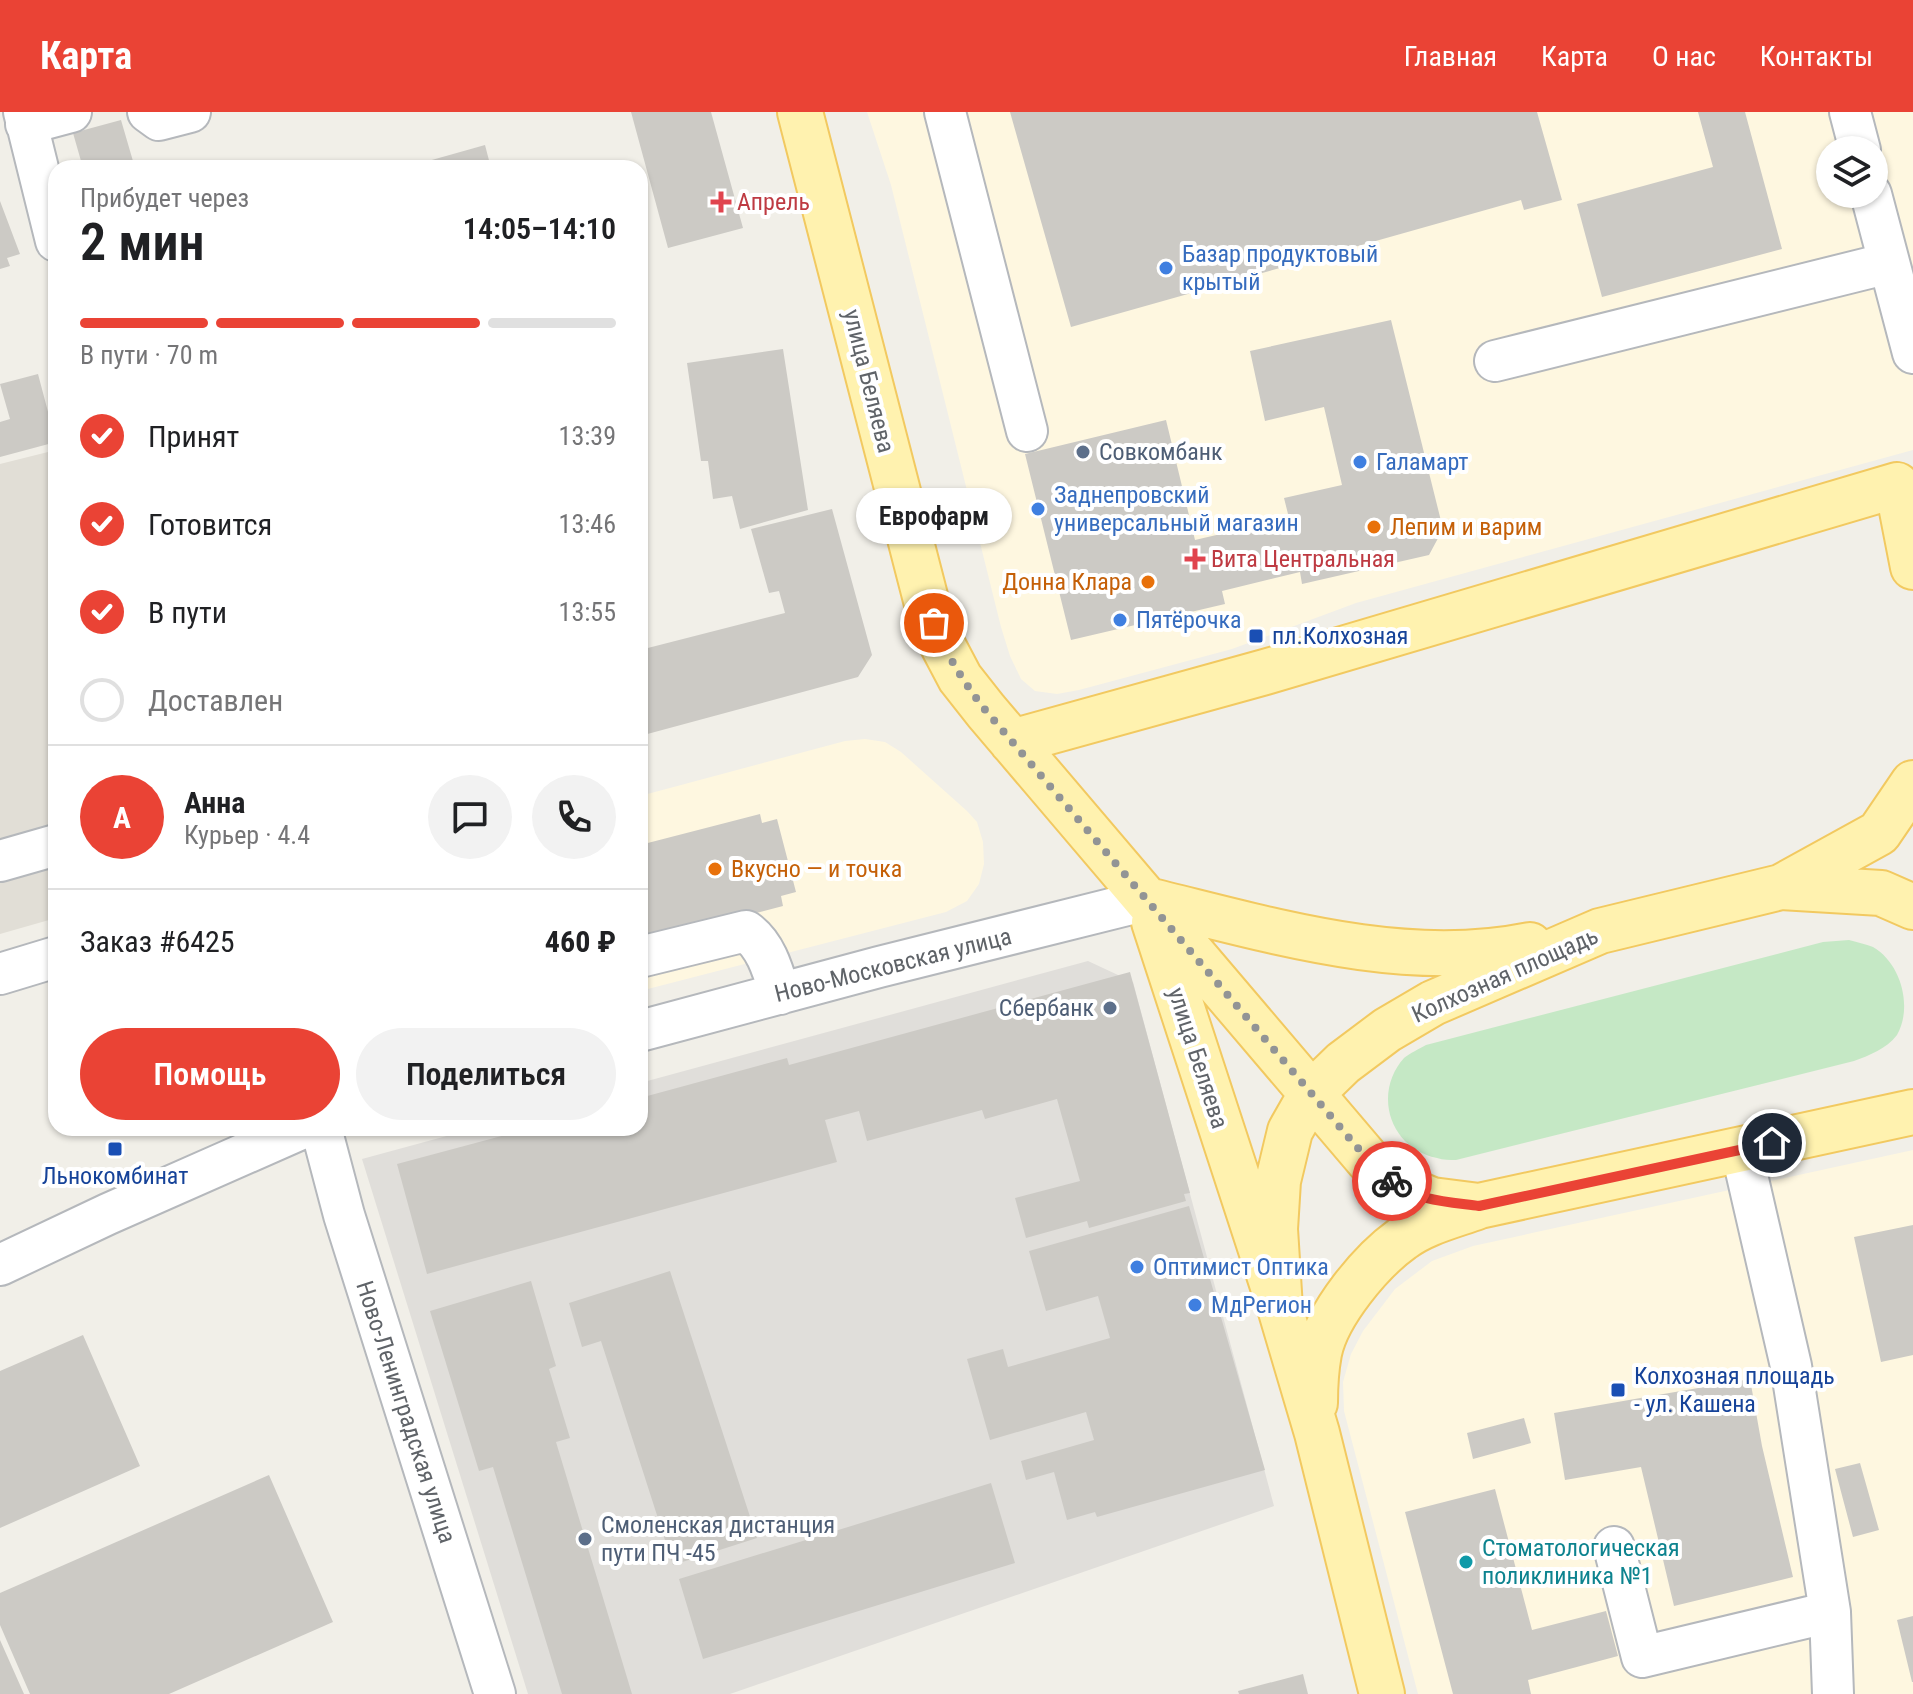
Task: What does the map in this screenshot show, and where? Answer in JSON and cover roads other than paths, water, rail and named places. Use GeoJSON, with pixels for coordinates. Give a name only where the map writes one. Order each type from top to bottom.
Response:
{"type":"FeatureCollection","features":[{"type":"Feature","properties":{"kind":"main road","name":"улица Беляева"},"geometry":{"type":"LineString","coordinates":[[800,112],[927,604],[941,642],[960,678],[1147,900],[1280,1308],[1317,1433],[1377,1675]]}},
{"type":"Feature","properties":{"kind":"main road"},"geometry":{"type":"LineString","coordinates":[[1012,742],[1265,672],[1908,475],[1912,555]]}},
{"type":"Feature","properties":{"kind":"main road"},"geometry":{"type":"LineString","coordinates":[[1781,887],[1879,833],[1913,783]]}},
{"type":"Feature","properties":{"kind":"main road"},"geometry":{"type":"LineString","coordinates":[[1781,887],[1881,893],[1913,907]]}},
{"type":"Feature","properties":{"kind":"main road","name":"Колхозная площадь"},"geometry":{"type":"LineString","coordinates":[[1280,1308],[1275,1229],[1278,1181],[1290,1131],[1311,1094],[1343,1063],[1387,1030],[1433,1003],[1600,931],[1781,887]]}},
{"type":"Feature","properties":{"kind":"main road"},"geometry":{"type":"LineString","coordinates":[[1147,900],[1300,937],[1405,951],[1463,953],[1520,947],[1600,931]]}},
{"type":"Feature","properties":{"kind":"main road"},"geometry":{"type":"LineString","coordinates":[[1147,900],[1368,1160],[1398,1186],[1432,1200],[1479,1206]]}},
{"type":"Feature","properties":{"kind":"main road"},"geometry":{"type":"LineString","coordinates":[[1317,1433],[1315,1389],[1319,1351],[1354,1285],[1403,1238],[1434,1222],[1479,1206],[1741,1149],[1907,1108]]}},
{"type":"Feature","properties":{"kind":"street"},"geometry":{"type":"LineString","coordinates":[[48,209],[25,118],[71,112]]}},
{"type":"Feature","properties":{"kind":"street"},"geometry":{"type":"LineString","coordinates":[[148,112],[159,120],[190,112]]}},
{"type":"Feature","properties":{"kind":"street"},"geometry":{"type":"LineString","coordinates":[[945,112],[1027,431]]}},
{"type":"Feature","properties":{"kind":"street"},"geometry":{"type":"LineString","coordinates":[[1850,112],[1856,136]]}},
{"type":"Feature","properties":{"kind":"street"},"geometry":{"type":"LineString","coordinates":[[1875,208],[1913,353]]}},
{"type":"Feature","properties":{"kind":"street"},"geometry":{"type":"LineString","coordinates":[[1495,361],[1889,263]]}},
{"type":"Feature","properties":{"kind":"street"},"geometry":{"type":"LineString","coordinates":[[0,861],[48,847]]}},
{"type":"Feature","properties":{"kind":"street","name":"Ново-Московская улица"},"geometry":{"type":"LineString","coordinates":[[648,1029],[1147,900]]}},
{"type":"Feature","properties":{"kind":"street"},"geometry":{"type":"LineString","coordinates":[[648,955],[746,931],[756,938],[773,968],[780,994]]}},
{"type":"Feature","properties":{"kind":"street"},"geometry":{"type":"LineString","coordinates":[[0,974],[48,959]]}},
{"type":"Feature","properties":{"kind":"street"},"geometry":{"type":"LineString","coordinates":[[0,1265],[285,1136]]}},
{"type":"Feature","properties":{"kind":"street","name":"Ново-Ленинградская улица"},"geometry":{"type":"LineString","coordinates":[[323,1136],[341,1205],[495,1694]]}},
{"type":"Feature","properties":{"kind":"street"},"geometry":{"type":"LineString","coordinates":[[1741,1149],[1750,1254],[1763,1315],[1791,1366],[1830,1612],[1833,1694]]}},
{"type":"Feature","properties":{"kind":"street"},"geometry":{"type":"LineString","coordinates":[[1614,1547],[1642,1657],[1830,1612]]}},
{"type":"Feature","properties":{"kind":"place","name":"Апрель"},"geometry":{"type":"Point","coordinates":[721,202]}},
{"type":"Feature","properties":{"kind":"place","name":"Базар продуктовый крытый"},"geometry":{"type":"Point","coordinates":[1166,268]}},
{"type":"Feature","properties":{"kind":"place","name":"Совкомбанк"},"geometry":{"type":"Point","coordinates":[1083,452]}},
{"type":"Feature","properties":{"kind":"place","name":"Галамарт"},"geometry":{"type":"Point","coordinates":[1360,462]}},
{"type":"Feature","properties":{"kind":"place","name":"Заднепровский универсальный магазин"},"geometry":{"type":"Point","coordinates":[1038,509]}},
{"type":"Feature","properties":{"kind":"place","name":"Лепим и варим"},"geometry":{"type":"Point","coordinates":[1374,527]}},
{"type":"Feature","properties":{"kind":"place","name":"Вита Центральная"},"geometry":{"type":"Point","coordinates":[1195,559]}},
{"type":"Feature","properties":{"kind":"place","name":"Донна Клара"},"geometry":{"type":"Point","coordinates":[1148,582]}},
{"type":"Feature","properties":{"kind":"place","name":"Пятёрочка"},"geometry":{"type":"Point","coordinates":[1120,620]}},
{"type":"Feature","properties":{"kind":"place","name":"Еврофарм"},"geometry":{"type":"Point","coordinates":[934,623]}},
{"type":"Feature","properties":{"kind":"place","name":"пл.Колхозная"},"geometry":{"type":"Point","coordinates":[1256,636]}},
{"type":"Feature","properties":{"kind":"place","name":"Вкусно — и точка"},"geometry":{"type":"Point","coordinates":[715,869]}},
{"type":"Feature","properties":{"kind":"place","name":"Сбербанк"},"geometry":{"type":"Point","coordinates":[1110,1008]}},
{"type":"Feature","properties":{"kind":"place","name":"Льнокомбинат"},"geometry":{"type":"Point","coordinates":[115,1149]}},
{"type":"Feature","properties":{"kind":"place","name":"Оптимист Оптика"},"geometry":{"type":"Point","coordinates":[1137,1267]}},
{"type":"Feature","properties":{"kind":"place","name":"МдРегион"},"geometry":{"type":"Point","coordinates":[1195,1305]}},
{"type":"Feature","properties":{"kind":"place","name":"Колхозная площадь - ул. Кашена"},"geometry":{"type":"Point","coordinates":[1618,1390]}},
{"type":"Feature","properties":{"kind":"place","name":"Смоленская дистанция пути ПЧ -45"},"geometry":{"type":"Point","coordinates":[585,1539]}},
{"type":"Feature","properties":{"kind":"place","name":"Стоматологическая поликлиника №1"},"geometry":{"type":"Point","coordinates":[1466,1562]}}]}
